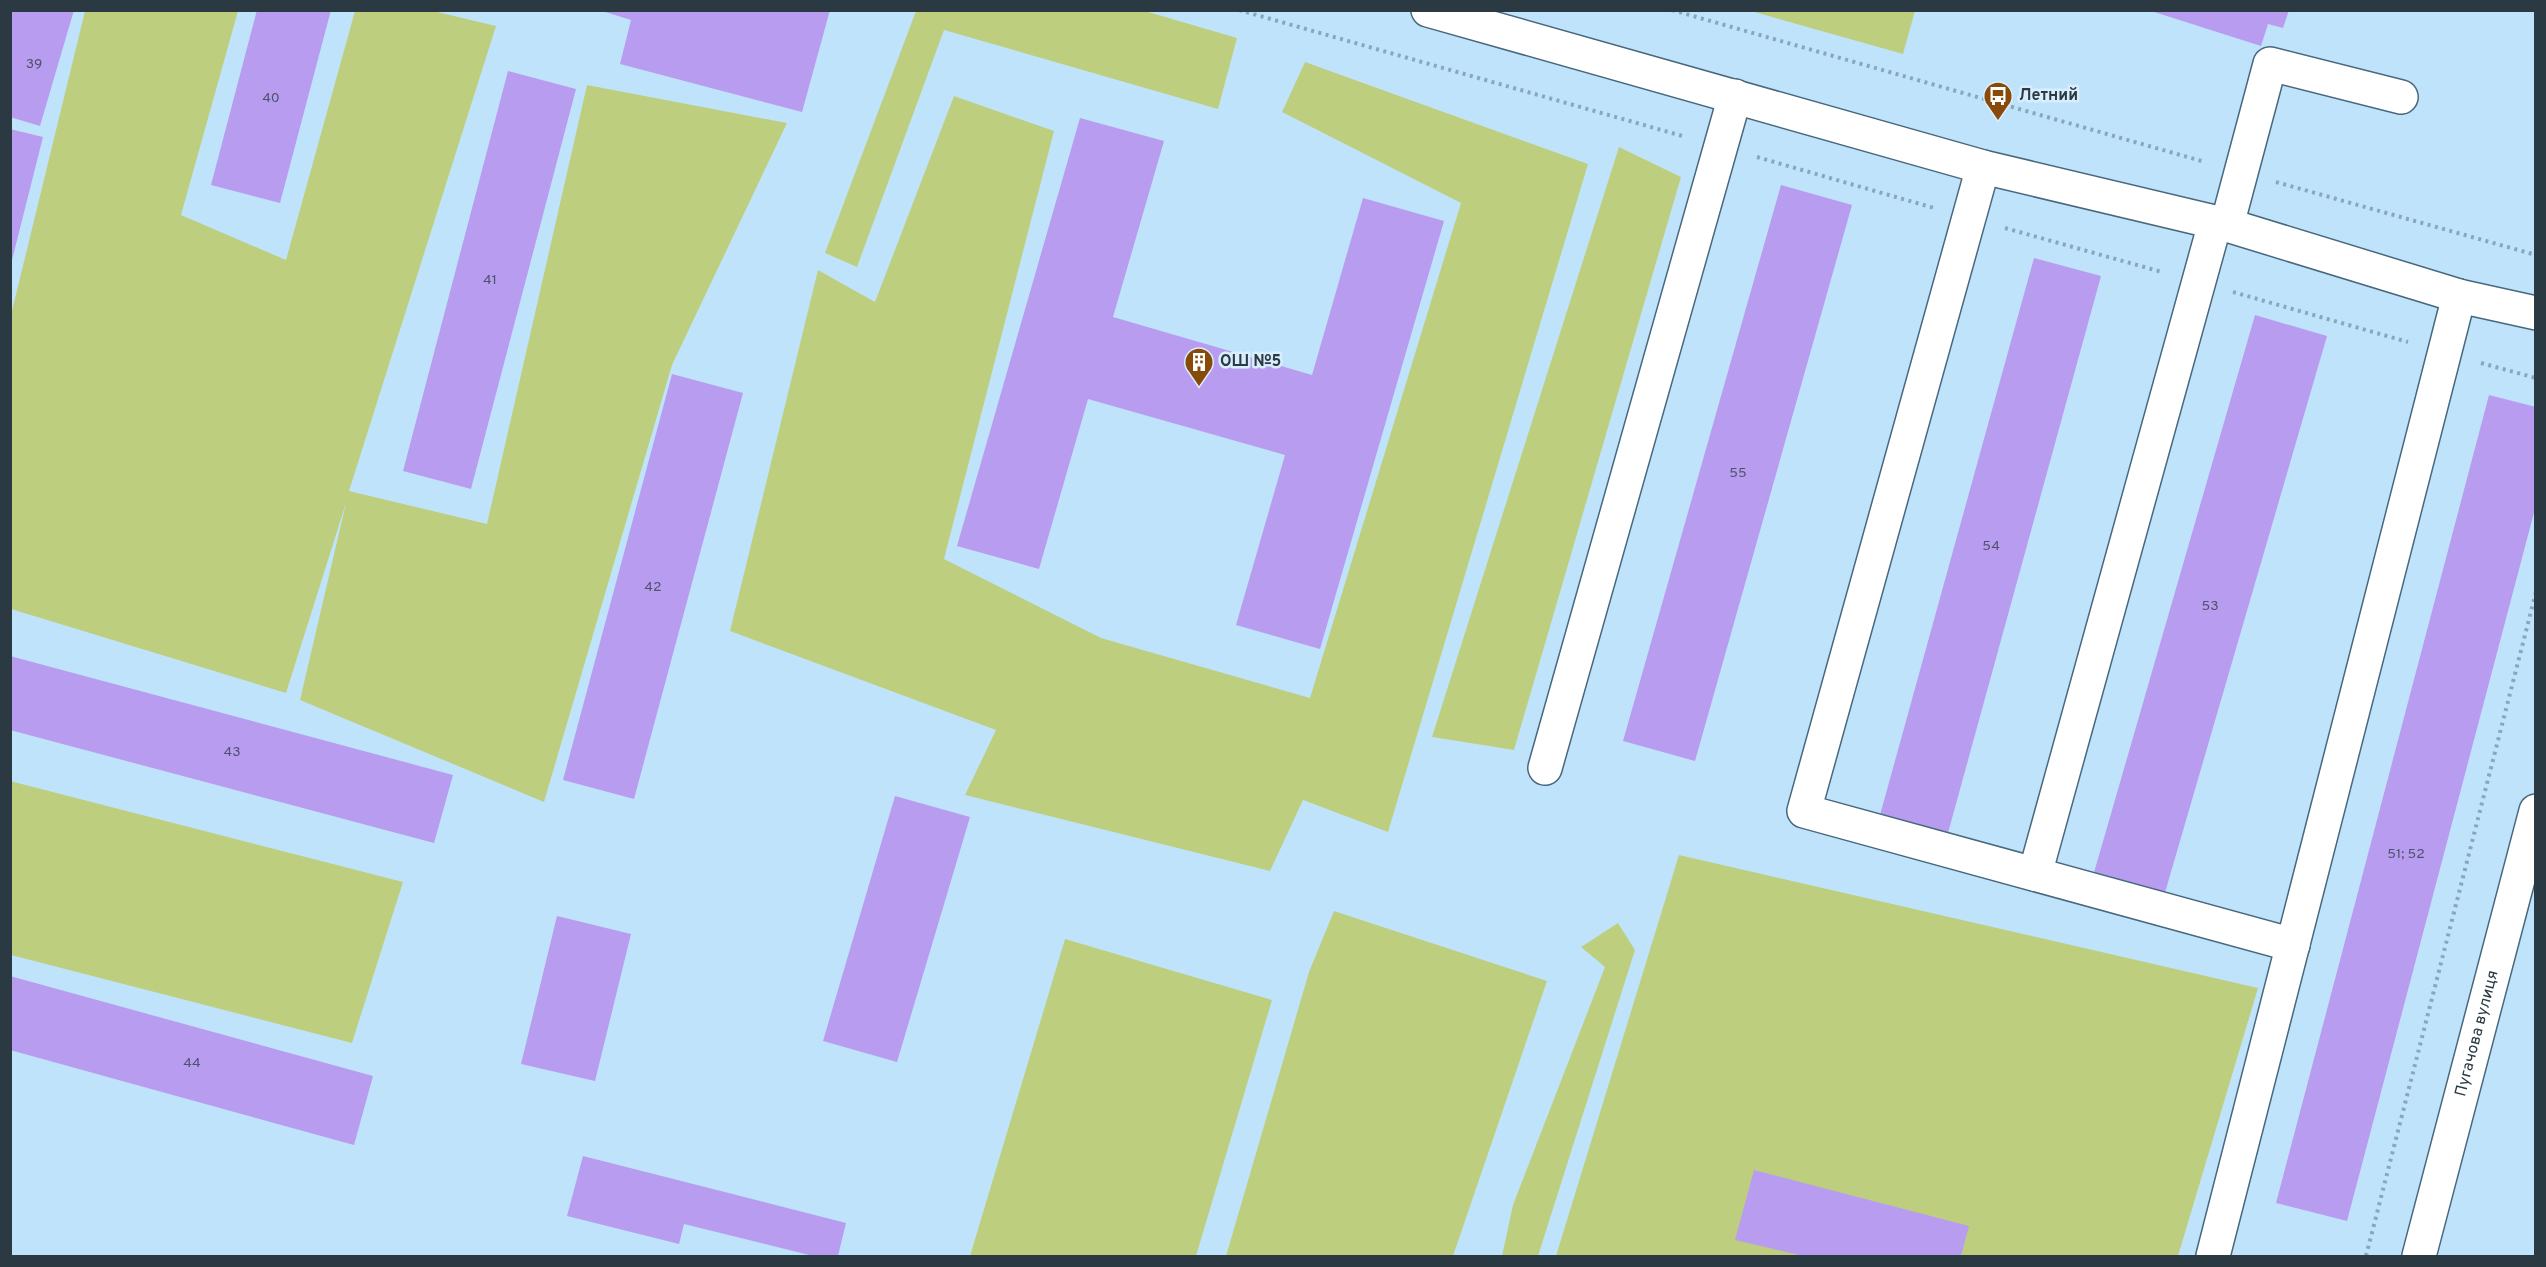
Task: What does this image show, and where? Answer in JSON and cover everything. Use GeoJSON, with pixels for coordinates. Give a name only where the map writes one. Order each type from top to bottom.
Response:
{"type":"FeatureCollection","features":[{"type":"Feature","properties":{"kind":"street"},"geometry":{"type":"LineString","coordinates":[[1428,10],[1983,166],[2221,224],[2459,296],[2535,314]]}},
{"type":"Feature","properties":{"kind":"street"},"geometry":{"type":"LineString","coordinates":[[2036,874],[2199,282],[2240,172],[2270,64],[2401,98]]}},
{"type":"Feature","properties":{"kind":"street"},"geometry":{"type":"LineString","coordinates":[[1545,768],[1735,96]]}},
{"type":"Feature","properties":{"kind":"street"},"geometry":{"type":"LineString","coordinates":[[1983,166],[1804,811],[2293,945]]}},
{"type":"Feature","properties":{"kind":"street"},"geometry":{"type":"LineString","coordinates":[[2213,1257],[2459,296]]}},
{"type":"Feature","properties":{"kind":"street","name":"Пугачова вулиця"},"geometry":{"type":"LineString","coordinates":[[2419,1257],[2535,811]]}},
{"type":"Feature","properties":{"kind":"path"},"geometry":{"type":"LineString","coordinates":[[1239,10],[2535,378]]}},
{"type":"Feature","properties":{"kind":"path"},"geometry":{"type":"LineString","coordinates":[[1672,10],[2535,255]]}},
{"type":"Feature","properties":{"kind":"path"},"geometry":{"type":"LineString","coordinates":[[2366,1257],[2535,592]]}},
{"type":"Feature","properties":{"kind":"green space"},"geometry":{"type":"Polygon","coordinates":[[[1915,10],[1903,54],[1751,11],[1915,10]]]}},
{"type":"Feature","properties":{"kind":"green space"},"geometry":{"type":"Polygon","coordinates":[[[85,11],[238,11],[181,215],[286,260],[355,11],[433,11],[496,26],[349,491],[487,524],[587,85],[787,123],[672,365],[544,802],[300,700],[346,503],[286,693],[11,609],[11,315],[85,11]]]}},
{"type":"Feature","properties":{"kind":"green space"},"geometry":{"type":"Polygon","coordinates":[[[916,11],[1145,11],[1237,38],[1218,109],[944,30],[857,267],[825,253],[916,11]]]}},
{"type":"Feature","properties":{"kind":"green space"},"geometry":{"type":"Polygon","coordinates":[[[1305,62],[1588,164],[1388,832],[1303,800],[1270,871],[965,795],[996,730],[730,631],[818,270],[875,302],[954,96],[1054,131],[944,559],[1101,638],[1310,698],[1461,203],[1282,112],[1305,62]]]}},
{"type":"Feature","properties":{"kind":"green space"},"geometry":{"type":"Polygon","coordinates":[[[1619,147],[1681,177],[1514,750],[1432,737],[1619,147]]]}},
{"type":"Feature","properties":{"kind":"green space"},"geometry":{"type":"Polygon","coordinates":[[[10,781],[403,882],[352,1043],[11,955],[10,781]]]}},
{"type":"Feature","properties":{"kind":"green space"},"geometry":{"type":"Polygon","coordinates":[[[1679,855],[2258,988],[2178,1256],[1556,1256],[1679,855]]]}},
{"type":"Feature","properties":{"kind":"green space"},"geometry":{"type":"Polygon","coordinates":[[[1334,911],[1547,981],[1453,1256],[1226,1256],[1309,972],[1334,911]]]}},
{"type":"Feature","properties":{"kind":"green space"},"geometry":{"type":"Polygon","coordinates":[[[1618,923],[1635,950],[1538,1256],[1502,1256],[1513,1205],[1605,967],[1581,947],[1618,923]]]}},
{"type":"Feature","properties":{"kind":"green space"},"geometry":{"type":"Polygon","coordinates":[[[1065,939],[1272,1000],[1196,1256],[970,1256],[1065,939]]]}},
{"type":"Feature","properties":{"kind":"building"},"geometry":{"type":"Polygon","coordinates":[[[10,10],[74,10],[40,126],[10,117],[10,10]]]}},
{"type":"Feature","properties":{"kind":"building"},"geometry":{"type":"Polygon","coordinates":[[[257,10],[331,10],[280,203],[211,185],[257,10]]]}},
{"type":"Feature","properties":{"kind":"building"},"geometry":{"type":"Polygon","coordinates":[[[599,10],[830,10],[802,112],[620,64],[631,20],[599,10]]]}},
{"type":"Feature","properties":{"kind":"building"},"geometry":{"type":"Polygon","coordinates":[[[2148,10],[2289,10],[2283,28],[2268,24],[2261,46],[2148,10]]]}},
{"type":"Feature","properties":{"kind":"building"},"geometry":{"type":"Polygon","coordinates":[[[508,71],[576,89],[471,489],[403,471],[508,71]]]}},
{"type":"Feature","properties":{"kind":"building","name":"ОШ №5"},"geometry":{"type":"Polygon","coordinates":[[[1080,118],[1164,141],[1113,317],[1312,375],[1363,198],[1444,221],[1320,649],[1236,625],[1285,455],[1088,399],[1039,569],[957,546],[1080,118]]]}},
{"type":"Feature","properties":{"kind":"building"},"geometry":{"type":"Polygon","coordinates":[[[10,129],[43,137],[11,264],[10,264],[10,129]]]}},
{"type":"Feature","properties":{"kind":"building"},"geometry":{"type":"Polygon","coordinates":[[[1781,185],[1852,205],[1695,761],[1623,741],[1781,185]]]}},
{"type":"Feature","properties":{"kind":"building"},"geometry":{"type":"Polygon","coordinates":[[[2034,258],[2101,276],[1948,833],[1880,815],[2034,258]]]}},
{"type":"Feature","properties":{"kind":"building"},"geometry":{"type":"Polygon","coordinates":[[[2255,315],[2327,336],[2164,896],[2093,876],[2255,315]]]}},
{"type":"Feature","properties":{"kind":"building"},"geometry":{"type":"Polygon","coordinates":[[[672,374],[743,393],[634,799],[563,780],[672,374]]]}},
{"type":"Feature","properties":{"kind":"building"},"geometry":{"type":"Polygon","coordinates":[[[2489,395],[2536,407],[2536,505],[2347,1221],[2276,1203],[2489,395]]]}},
{"type":"Feature","properties":{"kind":"building"},"geometry":{"type":"Polygon","coordinates":[[[10,656],[453,775],[434,843],[10,730],[10,656]]]}},
{"type":"Feature","properties":{"kind":"building"},"geometry":{"type":"Polygon","coordinates":[[[895,796],[970,817],[897,1062],[823,1041],[895,796]]]}},
{"type":"Feature","properties":{"kind":"building"},"geometry":{"type":"Polygon","coordinates":[[[557,916],[631,934],[595,1081],[521,1064],[557,916]]]}},
{"type":"Feature","properties":{"kind":"building"},"geometry":{"type":"Polygon","coordinates":[[[10,976],[373,1076],[354,1145],[10,1050],[10,976]]]}},
{"type":"Feature","properties":{"kind":"building"},"geometry":{"type":"Polygon","coordinates":[[[583,1156],[846,1223],[838,1256],[813,1256],[684,1224],[679,1244],[567,1216],[583,1156]]]}},
{"type":"Feature","properties":{"kind":"building"},"geometry":{"type":"Polygon","coordinates":[[[1754,1170],[1969,1226],[1961,1256],[1803,1256],[1735,1240],[1754,1170]]]}},
{"type":"Feature","properties":{"kind":"place","name":"Летний"},"geometry":{"type":"Point","coordinates":[1998,122]}},
{"type":"Feature","properties":{"kind":"place","name":"ОШ №5"},"geometry":{"type":"Point","coordinates":[1199,388]}}]}
